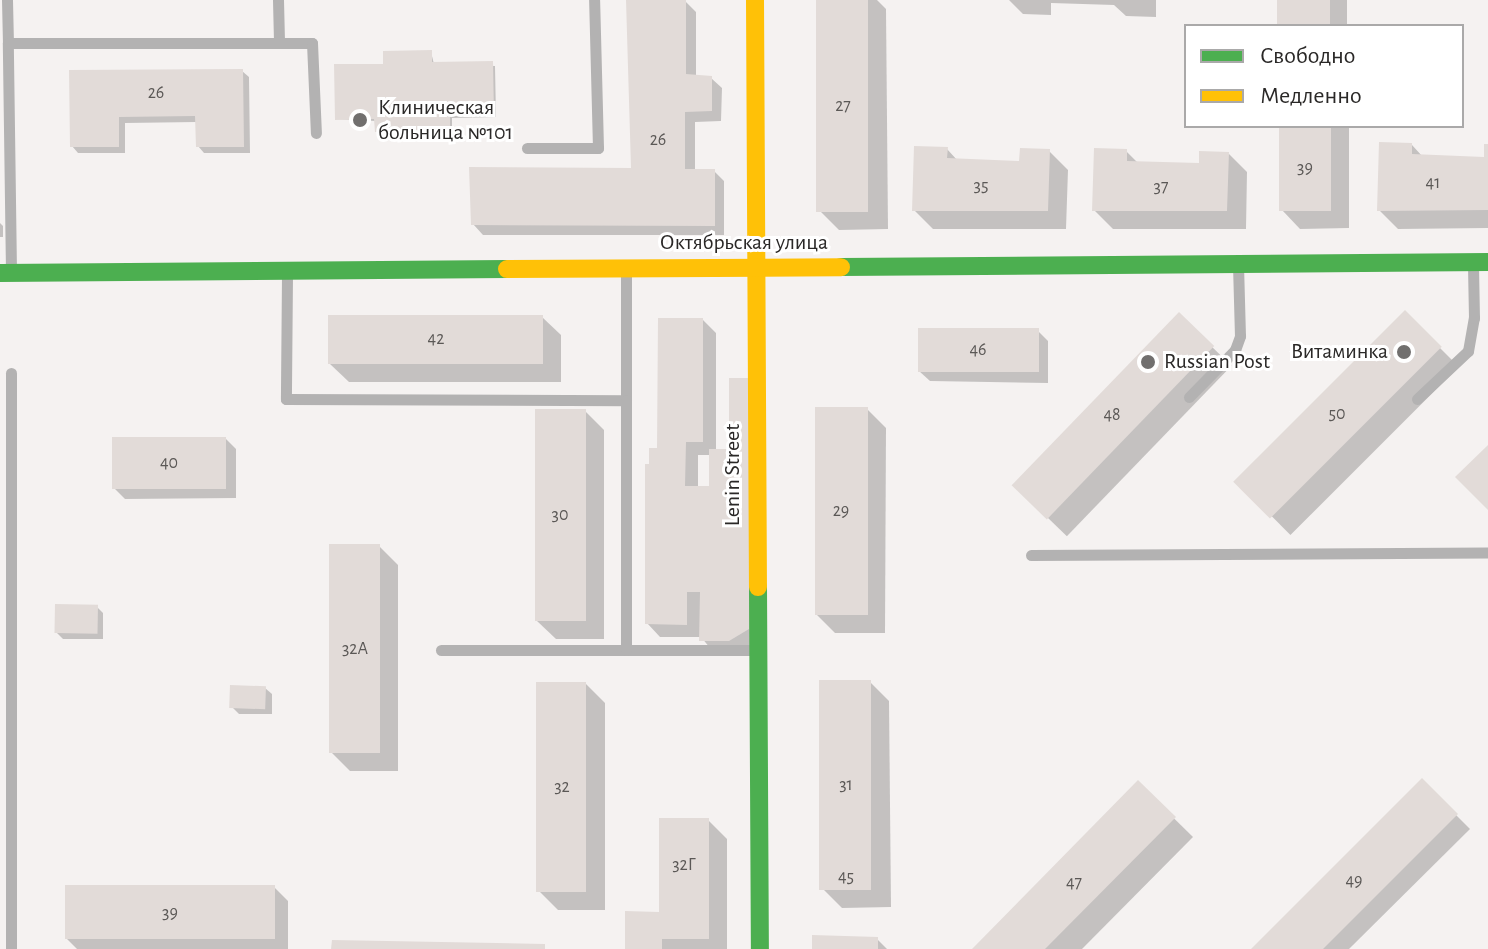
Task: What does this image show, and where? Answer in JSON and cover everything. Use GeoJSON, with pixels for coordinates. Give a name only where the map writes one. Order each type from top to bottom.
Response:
{"type":"FeatureCollection","features":[{"type":"Feature","properties":{"kind":"street","name":"Lenin Street"},"geometry":{"type":"LineString","coordinates":[[755,0],[760,949]]}},
{"type":"Feature","properties":{"kind":"street","name":"Октябрьская улица"},"geometry":{"type":"LineString","coordinates":[[5,272],[1481,262]]}},
{"type":"Feature","properties":{"kind":"lane"},"geometry":{"type":"LineString","coordinates":[[5,272],[7,0]]}},
{"type":"Feature","properties":{"kind":"lane"},"geometry":{"type":"LineString","coordinates":[[278,0],[279,42]]}},
{"type":"Feature","properties":{"kind":"lane"},"geometry":{"type":"LineString","coordinates":[[527,148],[598,148],[594,0]]}},
{"type":"Feature","properties":{"kind":"lane"},"geometry":{"type":"LineString","coordinates":[[8,43],[312,43],[316,133]]}},
{"type":"Feature","properties":{"kind":"lane"},"geometry":{"type":"LineString","coordinates":[[1417,399],[1468,351],[1481,262]]}},
{"type":"Feature","properties":{"kind":"lane"},"geometry":{"type":"LineString","coordinates":[[1189,397],[1235,350],[1240,336],[1238,264]]}},
{"type":"Feature","properties":{"kind":"lane"},"geometry":{"type":"LineString","coordinates":[[626,268],[626,650]]}},
{"type":"Feature","properties":{"kind":"lane"},"geometry":{"type":"LineString","coordinates":[[287,270],[286,399],[626,400]]}},
{"type":"Feature","properties":{"kind":"lane"},"geometry":{"type":"LineString","coordinates":[[11,373],[6,567],[6,766],[11,949]]}},
{"type":"Feature","properties":{"kind":"lane"},"geometry":{"type":"LineString","coordinates":[[1031,555],[1488,553]]}},
{"type":"Feature","properties":{"kind":"lane"},"geometry":{"type":"LineString","coordinates":[[441,650],[758,650]]}},
{"type":"Feature","properties":{"kind":"building"},"geometry":{"type":"Polygon","coordinates":[[[626,0],[686,0],[686,74],[712,76],[712,111],[685,112],[685,169],[715,169],[715,226],[471,225],[469,167],[631,168],[626,0]]]}},
{"type":"Feature","properties":{"kind":"building"},"geometry":{"type":"Polygon","coordinates":[[[816,0],[868,0],[868,212],[816,212],[816,0]]]}},
{"type":"Feature","properties":{"kind":"building"},"geometry":{"type":"Polygon","coordinates":[[[1277,0],[1330,0],[1330,24],[1277,24],[1277,0]]]}},
{"type":"Feature","properties":{"kind":"building"},"geometry":{"type":"Polygon","coordinates":[[[432,50],[432,62],[493,61],[494,115],[450,116],[450,132],[375,132],[374,119],[335,120],[334,64],[383,64],[383,51],[432,50]]]}},
{"type":"Feature","properties":{"kind":"building"},"geometry":{"type":"Polygon","coordinates":[[[243,69],[244,147],[196,147],[195,116],[119,117],[119,147],[70,147],[69,70],[243,69]]]}},
{"type":"Feature","properties":{"kind":"building"},"geometry":{"type":"Polygon","coordinates":[[[1279,128],[1331,128],[1331,211],[1279,211],[1279,128]]]}},
{"type":"Feature","properties":{"kind":"building"},"geometry":{"type":"Polygon","coordinates":[[[1379,142],[1412,143],[1412,154],[1484,157],[1484,144],[1488,144],[1488,210],[1377,211],[1379,142]]]}},
{"type":"Feature","properties":{"kind":"building"},"geometry":{"type":"Polygon","coordinates":[[[914,146],[948,147],[947,158],[1019,161],[1020,148],[1050,149],[1048,211],[912,211],[914,146]]]}},
{"type":"Feature","properties":{"kind":"building"},"geometry":{"type":"Polygon","coordinates":[[[1094,148],[1127,149],[1127,161],[1199,163],[1199,151],[1229,152],[1227,211],[1092,211],[1094,148]]]}},
{"type":"Feature","properties":{"kind":"building"},"geometry":{"type":"Polygon","coordinates":[[[1405,310],[1442,347],[1270,519],[1233,482],[1405,310]]]}},
{"type":"Feature","properties":{"kind":"building"},"geometry":{"type":"Polygon","coordinates":[[[1179,312],[1214,346],[1047,519],[1012,485],[1179,312]]]}},
{"type":"Feature","properties":{"kind":"building"},"geometry":{"type":"Polygon","coordinates":[[[328,315],[543,315],[543,364],[328,364],[328,315]]]}},
{"type":"Feature","properties":{"kind":"building"},"geometry":{"type":"Polygon","coordinates":[[[658,318],[703,318],[703,442],[686,442],[685,486],[709,486],[709,449],[729,449],[729,378],[749,378],[749,629],[729,641],[699,641],[700,592],[687,592],[687,625],[645,624],[645,464],[649,464],[649,448],[657,448],[658,318]]]}},
{"type":"Feature","properties":{"kind":"building"},"geometry":{"type":"Polygon","coordinates":[[[918,328],[1039,328],[1039,372],[918,372],[918,328]]]}},
{"type":"Feature","properties":{"kind":"building"},"geometry":{"type":"Polygon","coordinates":[[[815,407],[868,407],[868,615],[815,615],[815,407]]]}},
{"type":"Feature","properties":{"kind":"building"},"geometry":{"type":"Polygon","coordinates":[[[535,409],[586,409],[586,621],[535,621],[535,409]]]}},
{"type":"Feature","properties":{"kind":"building"},"geometry":{"type":"Polygon","coordinates":[[[112,437],[226,437],[226,489],[112,489],[112,437]]]}},
{"type":"Feature","properties":{"kind":"building"},"geometry":{"type":"Polygon","coordinates":[[[1488,445],[1488,510],[1455,477],[1488,445]]]}},
{"type":"Feature","properties":{"kind":"building"},"geometry":{"type":"Polygon","coordinates":[[[329,544],[380,544],[380,753],[329,753],[329,544]]]}},
{"type":"Feature","properties":{"kind":"building"},"geometry":{"type":"Polygon","coordinates":[[[55,604],[98,605],[97,634],[54,633],[55,604]]]}},
{"type":"Feature","properties":{"kind":"building"},"geometry":{"type":"Polygon","coordinates":[[[819,680],[871,680],[871,890],[819,890],[819,680]]]}},
{"type":"Feature","properties":{"kind":"building"},"geometry":{"type":"Polygon","coordinates":[[[536,682],[586,682],[586,892],[536,892],[536,682]]]}},
{"type":"Feature","properties":{"kind":"building"},"geometry":{"type":"Polygon","coordinates":[[[230,685],[266,686],[265,709],[229,708],[230,685]]]}},
{"type":"Feature","properties":{"kind":"building"},"geometry":{"type":"Polygon","coordinates":[[[1422,778],[1458,814],[1323,949],[1251,949],[1422,778]]]}},
{"type":"Feature","properties":{"kind":"building"},"geometry":{"type":"Polygon","coordinates":[[[1138,780],[1176,817],[1045,949],[972,949],[1138,780]]]}},
{"type":"Feature","properties":{"kind":"building"},"geometry":{"type":"Polygon","coordinates":[[[659,818],[709,818],[709,939],[662,939],[662,949],[625,949],[625,911],[659,912],[659,818]]]}},
{"type":"Feature","properties":{"kind":"building"},"geometry":{"type":"Polygon","coordinates":[[[65,885],[275,885],[275,939],[65,939],[65,885]]]}},
{"type":"Feature","properties":{"kind":"building"},"geometry":{"type":"Polygon","coordinates":[[[812,935],[878,937],[878,949],[812,949],[812,935]]]}},
{"type":"Feature","properties":{"kind":"building"},"geometry":{"type":"Polygon","coordinates":[[[332,940],[545,944],[545,949],[331,949],[332,940]]]}},
{"type":"Feature","properties":{"kind":"traffic: fast"},"geometry":{"type":"LineString","coordinates":[[841,267],[1488,262]]}},
{"type":"Feature","properties":{"kind":"traffic: fast"},"geometry":{"type":"LineString","coordinates":[[0,273],[507,269]]}},
{"type":"Feature","properties":{"kind":"traffic: fast"},"geometry":{"type":"LineString","coordinates":[[758,587],[760,949]]}},
{"type":"Feature","properties":{"kind":"traffic: slow"},"geometry":{"type":"LineString","coordinates":[[755,0],[758,587]]}},
{"type":"Feature","properties":{"kind":"traffic: slow"},"geometry":{"type":"LineString","coordinates":[[507,269],[841,267]]}},
{"type":"Feature","properties":{"kind":"place","name":"Клиническая больница №101"},"geometry":{"type":"Point","coordinates":[360,120]}},
{"type":"Feature","properties":{"kind":"place","name":"Витаминка"},"geometry":{"type":"Point","coordinates":[1404,352]}},
{"type":"Feature","properties":{"kind":"place","name":"Russian Post"},"geometry":{"type":"Point","coordinates":[1148,362]}}]}
